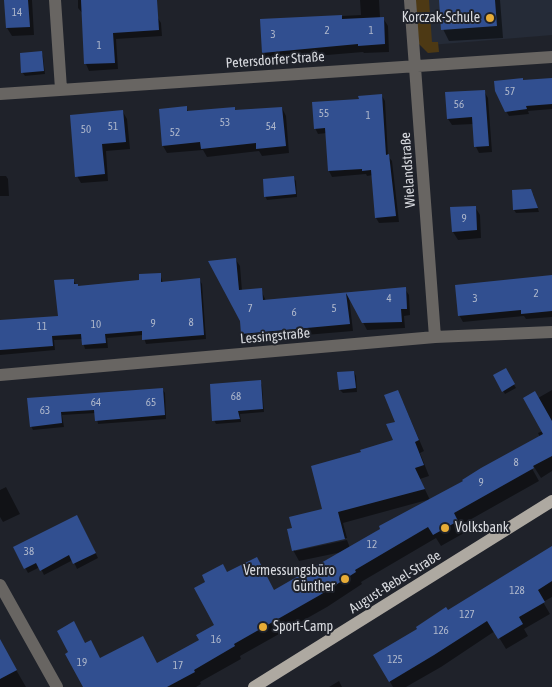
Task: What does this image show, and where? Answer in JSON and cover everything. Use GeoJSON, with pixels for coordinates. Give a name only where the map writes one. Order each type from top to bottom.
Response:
{"type":"FeatureCollection","features":[{"type":"Feature","properties":{"kind":"main road","name":"August-Bebel-Straße"},"geometry":{"type":"LineString","coordinates":[[254,687],[552,501]]}},
{"type":"Feature","properties":{"kind":"street"},"geometry":{"type":"LineString","coordinates":[[55,0],[61,89]]}},
{"type":"Feature","properties":{"kind":"street","name":"Wielandstraße"},"geometry":{"type":"LineString","coordinates":[[410,0],[435,337]]}},
{"type":"Feature","properties":{"kind":"street","name":"Petersdorfer Straße"},"geometry":{"type":"LineString","coordinates":[[0,94],[552,57]]}},
{"type":"Feature","properties":{"kind":"street","name":"Lessingstraße"},"geometry":{"type":"LineString","coordinates":[[0,375],[435,337],[552,332]]}},
{"type":"Feature","properties":{"kind":"street"},"geometry":{"type":"LineString","coordinates":[[2,592],[57,687]]}},
{"type":"Feature","properties":{"kind":"shaded area"},"geometry":{"type":"Polygon","coordinates":[[[415,0],[429,0],[432,42],[438,42],[439,52],[428,53],[419,44],[415,0]]]}},
{"type":"Feature","properties":{"kind":"shaded area","name":"Korczak-Schule"},"geometry":{"type":"Polygon","coordinates":[[[426,0],[552,0],[552,35],[430,45],[426,0]]]}},
{"type":"Feature","properties":{"kind":"building"},"geometry":{"type":"Polygon","coordinates":[[[4,0],[28,0],[30,27],[6,28],[4,0]]]}},
{"type":"Feature","properties":{"kind":"building"},"geometry":{"type":"Polygon","coordinates":[[[81,0],[157,0],[159,30],[113,33],[115,63],[84,64],[81,0]]]}},
{"type":"Feature","properties":{"kind":"building"},"geometry":{"type":"Polygon","coordinates":[[[439,0],[495,0],[497,26],[441,30],[439,0]]]}},
{"type":"Feature","properties":{"kind":"building"},"geometry":{"type":"Polygon","coordinates":[[[342,15],[342,19],[384,17],[385,44],[358,46],[358,44],[262,53],[260,19],[342,15]]]}},
{"type":"Feature","properties":{"kind":"building"},"geometry":{"type":"Polygon","coordinates":[[[42,51],[44,71],[21,73],[20,53],[42,51]]]}},
{"type":"Feature","properties":{"kind":"building"},"geometry":{"type":"Polygon","coordinates":[[[523,78],[523,80],[552,78],[552,104],[526,106],[527,109],[505,112],[495,91],[494,81],[523,78]]]}},
{"type":"Feature","properties":{"kind":"building"},"geometry":{"type":"Polygon","coordinates":[[[485,90],[489,146],[474,147],[472,117],[447,119],[445,92],[485,90]]]}},
{"type":"Feature","properties":{"kind":"building"},"geometry":{"type":"Polygon","coordinates":[[[382,94],[386,155],[389,154],[396,216],[375,218],[371,170],[328,171],[325,128],[314,129],[312,102],[359,99],[358,96],[382,94]]]}},
{"type":"Feature","properties":{"kind":"building"},"geometry":{"type":"Polygon","coordinates":[[[187,106],[187,111],[235,107],[235,110],[282,107],[286,146],[256,149],[256,143],[201,149],[200,142],[162,146],[159,109],[187,106]]]}},
{"type":"Feature","properties":{"kind":"building"},"geometry":{"type":"Polygon","coordinates":[[[123,110],[126,142],[102,144],[105,174],[75,177],[70,115],[123,110]]]}},
{"type":"Feature","properties":{"kind":"building"},"geometry":{"type":"Polygon","coordinates":[[[294,176],[296,194],[264,197],[263,179],[294,176]]]}},
{"type":"Feature","properties":{"kind":"building"},"geometry":{"type":"Polygon","coordinates":[[[531,189],[538,208],[513,210],[512,190],[531,189]]]}},
{"type":"Feature","properties":{"kind":"building"},"geometry":{"type":"Polygon","coordinates":[[[476,206],[477,230],[452,232],[450,207],[476,206]]]}},
{"type":"Feature","properties":{"kind":"building"},"geometry":{"type":"Polygon","coordinates":[[[236,258],[239,290],[262,288],[263,300],[406,287],[407,309],[401,309],[402,322],[362,323],[346,293],[350,324],[241,334],[240,321],[208,261],[236,258]]]}},
{"type":"Feature","properties":{"kind":"building"},"geometry":{"type":"Polygon","coordinates":[[[161,273],[161,282],[200,278],[204,335],[142,340],[142,331],[105,334],[106,343],[82,345],[81,334],[52,336],[53,346],[0,350],[0,320],[58,316],[54,280],[74,279],[74,284],[78,284],[78,286],[139,280],[139,274],[161,273]]]}},
{"type":"Feature","properties":{"kind":"building"},"geometry":{"type":"Polygon","coordinates":[[[552,275],[552,311],[521,314],[521,310],[458,316],[455,285],[552,275]]]}},
{"type":"Feature","properties":{"kind":"building"},"geometry":{"type":"Polygon","coordinates":[[[506,368],[515,384],[502,392],[493,375],[506,368]]]}},
{"type":"Feature","properties":{"kind":"building"},"geometry":{"type":"Polygon","coordinates":[[[354,371],[356,388],[339,390],[337,372],[354,371]]]}},
{"type":"Feature","properties":{"kind":"building"},"geometry":{"type":"Polygon","coordinates":[[[261,380],[263,409],[238,411],[240,419],[212,421],[210,384],[261,380]]]}},
{"type":"Feature","properties":{"kind":"building"},"geometry":{"type":"Polygon","coordinates":[[[163,388],[165,415],[95,421],[94,410],[61,412],[62,423],[30,427],[27,398],[163,388]]]}},
{"type":"Feature","properties":{"kind":"building"},"geometry":{"type":"Polygon","coordinates":[[[398,390],[419,440],[415,442],[424,465],[415,468],[425,489],[338,512],[345,539],[292,551],[287,529],[292,528],[289,517],[322,509],[311,466],[361,452],[360,450],[393,440],[386,424],[395,422],[384,395],[398,390]]]}},
{"type":"Feature","properties":{"kind":"building"},"geometry":{"type":"Polygon","coordinates":[[[535,391],[552,421],[552,456],[454,513],[458,521],[433,535],[428,527],[355,570],[356,572],[320,595],[234,644],[235,646],[194,670],[195,672],[167,687],[83,687],[65,654],[68,652],[57,631],[74,621],[85,643],[91,640],[100,658],[143,636],[157,663],[199,640],[196,635],[214,625],[194,588],[205,582],[202,575],[223,564],[227,572],[257,557],[274,590],[380,529],[379,526],[463,481],[481,468],[543,434],[523,398],[535,391]]]}},
{"type":"Feature","properties":{"kind":"building"},"geometry":{"type":"Polygon","coordinates":[[[77,515],[96,553],[73,564],[69,555],[40,571],[36,563],[24,569],[13,547],[77,515]]]}},
{"type":"Feature","properties":{"kind":"building"},"geometry":{"type":"Polygon","coordinates":[[[552,546],[552,581],[538,590],[545,602],[519,617],[523,624],[498,639],[487,621],[389,682],[373,655],[417,629],[416,627],[446,607],[448,610],[552,546]]]}},
{"type":"Feature","properties":{"kind":"building"},"geometry":{"type":"Polygon","coordinates":[[[0,639],[17,670],[0,679],[0,639]]]}},
{"type":"Feature","properties":{"kind":"place","name":"Korczak-Schule"},"geometry":{"type":"Point","coordinates":[490,18]}},
{"type":"Feature","properties":{"kind":"place","name":"Volksbank"},"geometry":{"type":"Point","coordinates":[445,528]}},
{"type":"Feature","properties":{"kind":"place","name":"Vermessungsbüro Günther"},"geometry":{"type":"Point","coordinates":[345,579]}},
{"type":"Feature","properties":{"kind":"place","name":"Sport-Camp"},"geometry":{"type":"Point","coordinates":[263,627]}}]}
